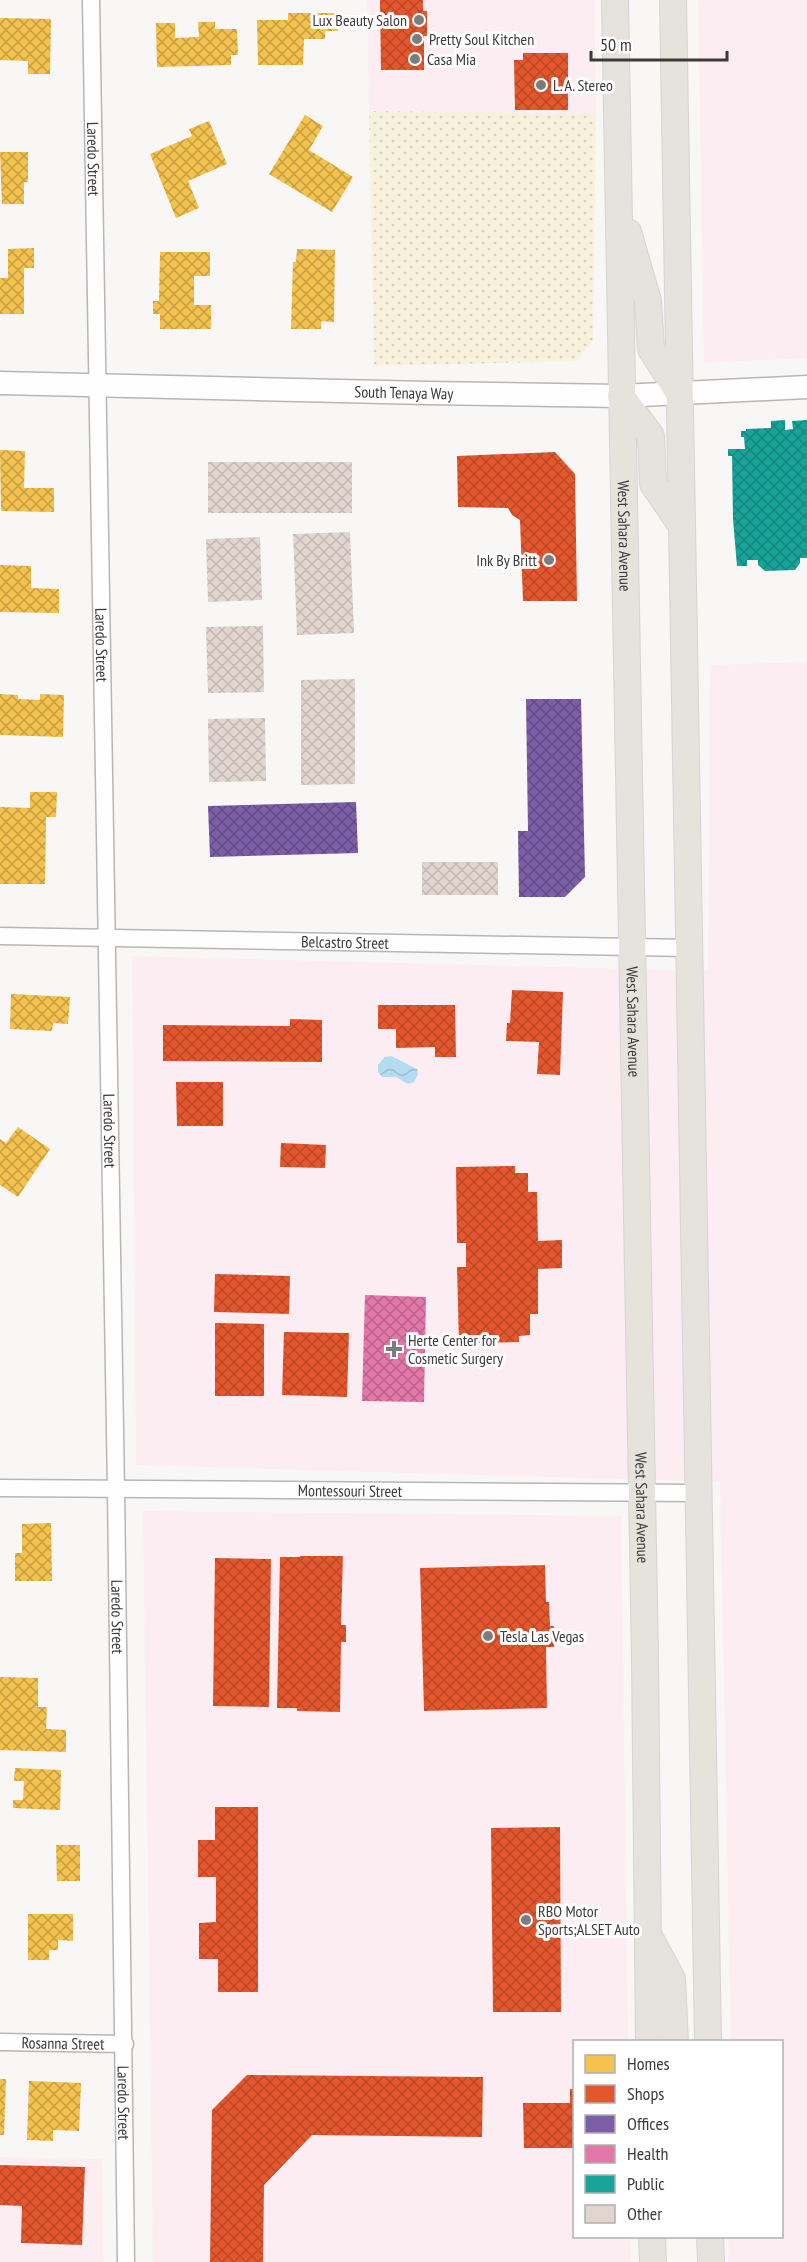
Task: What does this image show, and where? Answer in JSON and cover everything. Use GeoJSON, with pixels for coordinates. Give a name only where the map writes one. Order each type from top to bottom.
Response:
{"type":"FeatureCollection","features":[{"type":"Feature","properties":{"kind":"main road","name":"West Sahara Avenue"},"geometry":{"type":"LineString","coordinates":[[615,0],[642,1494],[649,2040]]}},
{"type":"Feature","properties":{"kind":"main road"},"geometry":{"type":"LineString","coordinates":[[673,0],[708,2040]]}},
{"type":"Feature","properties":{"kind":"main road"},"geometry":{"type":"LineString","coordinates":[[619,203],[648,301],[651,349],[679,393]]}},
{"type":"Feature","properties":{"kind":"main road"},"geometry":{"type":"LineString","coordinates":[[621,396],[651,436],[653,484],[682,526]]}},
{"type":"Feature","properties":{"kind":"main road"},"geometry":{"type":"LineString","coordinates":[[647,1933],[672,1979],[675,2040]]}},
{"type":"Feature","properties":{"kind":"main road"},"geometry":{"type":"LineString","coordinates":[[652,2238],[653,2262]]}},
{"type":"Feature","properties":{"kind":"main road"},"geometry":{"type":"LineString","coordinates":[[711,2238],[711,2262]]}},
{"type":"Feature","properties":{"kind":"street","name":"Laredo Street"},"geometry":{"type":"LineString","coordinates":[[91,0],[125,2044],[126,2262]]}},
{"type":"Feature","properties":{"kind":"street","name":"South Tenaya Way"},"geometry":{"type":"LineString","coordinates":[[0,383],[621,396],[807,387]]}},
{"type":"Feature","properties":{"kind":"street","name":"Belcastro Street"},"geometry":{"type":"LineString","coordinates":[[0,936],[689,948]]}},
{"type":"Feature","properties":{"kind":"street","name":"Montessouri Street"},"geometry":{"type":"LineString","coordinates":[[0,1488],[699,1493]]}},
{"type":"Feature","properties":{"kind":"street","name":"Rosanna Street"},"geometry":{"type":"LineString","coordinates":[[0,2042],[125,2044]]}},
{"type":"Feature","properties":{"kind":"shaded area"},"geometry":{"type":"Polygon","coordinates":[[[367,0],[595,0],[596,114],[369,111],[367,0]]]}},
{"type":"Feature","properties":{"kind":"shaded area"},"geometry":{"type":"Polygon","coordinates":[[[698,0],[807,0],[807,358],[704,363],[698,0]]]}},
{"type":"Feature","properties":{"kind":"shaded area"},"geometry":{"type":"Polygon","coordinates":[[[807,662],[807,2262],[728,2262],[729,2238],[783,2238],[783,2040],[731,2040],[720,1482],[136,1465],[132,956],[708,971],[710,665],[807,662]]]}},
{"type":"Feature","properties":{"kind":"shaded area"},"geometry":{"type":"Polygon","coordinates":[[[143,1511],[621,1516],[628,2040],[573,2040],[573,2238],[630,2238],[631,2262],[153,2262],[143,1511]]]}},
{"type":"Feature","properties":{"kind":"shaded area"},"geometry":{"type":"Polygon","coordinates":[[[0,2157],[102,2159],[103,2262],[0,2262],[0,2157]]]}},
{"type":"Feature","properties":{"kind":"sand"},"geometry":{"type":"Polygon","coordinates":[[[369,111],[596,114],[593,340],[577,361],[374,366],[369,111]]]}},
{"type":"Feature","properties":{"kind":"water"},"geometry":{"type":"Polygon","coordinates":[[[391,1056],[417,1069],[418,1074],[414,1082],[408,1084],[396,1077],[382,1077],[378,1072],[378,1065],[385,1057],[391,1056]]]}},
{"type":"Feature","properties":{"kind":"building: Homes"},"geometry":{"type":"Polygon","coordinates":[[[288,13],[338,13],[338,31],[325,31],[325,39],[304,39],[303,65],[258,65],[257,20],[288,20],[288,13]]]}},
{"type":"Feature","properties":{"kind":"building: Homes"},"geometry":{"type":"Polygon","coordinates":[[[0,18],[51,19],[50,74],[28,74],[28,61],[0,60],[0,18]]]}},
{"type":"Feature","properties":{"kind":"building: Homes"},"geometry":{"type":"Polygon","coordinates":[[[198,22],[215,22],[215,29],[237,29],[238,55],[231,55],[231,65],[157,67],[156,23],[175,23],[175,38],[199,37],[198,22]]]}},
{"type":"Feature","properties":{"kind":"building: Homes"},"geometry":{"type":"Polygon","coordinates":[[[305,115],[323,126],[309,150],[353,177],[332,212],[269,174],[305,115]]]}},
{"type":"Feature","properties":{"kind":"building: Homes"},"geometry":{"type":"Polygon","coordinates":[[[209,121],[227,164],[188,181],[199,208],[176,218],[150,154],[192,136],[189,129],[209,121]]]}},
{"type":"Feature","properties":{"kind":"building: Homes"},"geometry":{"type":"Polygon","coordinates":[[[0,152],[28,152],[28,182],[24,182],[24,204],[2,204],[0,152]]]}},
{"type":"Feature","properties":{"kind":"building: Homes"},"geometry":{"type":"Polygon","coordinates":[[[34,248],[34,268],[24,268],[24,314],[0,314],[0,278],[8,278],[8,249],[34,248]]]}},
{"type":"Feature","properties":{"kind":"building: Homes"},"geometry":{"type":"Polygon","coordinates":[[[297,249],[335,250],[334,322],[321,321],[321,329],[291,329],[293,262],[296,262],[297,249]]]}},
{"type":"Feature","properties":{"kind":"building: Homes"},"geometry":{"type":"Polygon","coordinates":[[[160,252],[210,252],[210,276],[194,276],[194,305],[211,305],[211,329],[160,329],[160,314],[153,314],[153,301],[159,301],[160,252]]]}},
{"type":"Feature","properties":{"kind":"building: Homes"},"geometry":{"type":"Polygon","coordinates":[[[0,450],[25,451],[24,488],[54,488],[54,512],[1,511],[0,450]]]}},
{"type":"Feature","properties":{"kind":"building: Homes"},"geometry":{"type":"Polygon","coordinates":[[[0,565],[31,566],[31,588],[59,589],[59,613],[0,612],[0,565]]]}},
{"type":"Feature","properties":{"kind":"building: Homes"},"geometry":{"type":"Polygon","coordinates":[[[0,694],[18,695],[18,699],[40,700],[40,694],[64,695],[63,737],[0,735],[0,694]]]}},
{"type":"Feature","properties":{"kind":"building: Homes"},"geometry":{"type":"Polygon","coordinates":[[[30,792],[57,792],[56,817],[46,817],[45,884],[0,884],[0,807],[30,808],[30,792]]]}},
{"type":"Feature","properties":{"kind":"building: Homes"},"geometry":{"type":"Polygon","coordinates":[[[11,994],[70,997],[68,1024],[53,1023],[52,1031],[10,1029],[11,994]]]}},
{"type":"Feature","properties":{"kind":"building: Homes"},"geometry":{"type":"Polygon","coordinates":[[[18,1127],[50,1149],[18,1197],[0,1185],[0,1139],[6,1143],[18,1127]]]}},
{"type":"Feature","properties":{"kind":"building: Homes"},"geometry":{"type":"Polygon","coordinates":[[[51,1523],[52,1581],[15,1581],[15,1553],[22,1553],[22,1524],[51,1523]]]}},
{"type":"Feature","properties":{"kind":"building: Homes"},"geometry":{"type":"Polygon","coordinates":[[[0,1677],[38,1678],[38,1707],[47,1707],[46,1729],[66,1730],[66,1752],[0,1750],[0,1677]]]}},
{"type":"Feature","properties":{"kind":"building: Homes"},"geometry":{"type":"Polygon","coordinates":[[[15,1768],[61,1770],[60,1810],[13,1808],[13,1800],[23,1800],[24,1781],[14,1781],[15,1768]]]}},
{"type":"Feature","properties":{"kind":"building: Homes"},"geometry":{"type":"Polygon","coordinates":[[[56,1845],[80,1845],[80,1881],[57,1881],[56,1845]]]}},
{"type":"Feature","properties":{"kind":"building: Homes"},"geometry":{"type":"Polygon","coordinates":[[[28,1914],[73,1914],[73,1941],[58,1940],[58,1950],[49,1950],[49,1960],[28,1960],[28,1914]]]}},
{"type":"Feature","properties":{"kind":"building: Homes"},"geometry":{"type":"Polygon","coordinates":[[[0,2079],[6,2079],[4,2135],[0,2135],[0,2079]]]}},
{"type":"Feature","properties":{"kind":"building: Homes"},"geometry":{"type":"Polygon","coordinates":[[[29,2081],[81,2083],[79,2131],[53,2130],[53,2141],[27,2140],[29,2081]]]}},
{"type":"Feature","properties":{"kind":"building: Shops"},"geometry":{"type":"Polygon","coordinates":[[[380,0],[423,0],[423,11],[427,11],[424,70],[381,70],[380,0]]]}},
{"type":"Feature","properties":{"kind":"building: Shops","name":"L. A. Stereo"},"geometry":{"type":"Polygon","coordinates":[[[523,53],[568,53],[568,110],[515,110],[514,60],[523,60],[523,53]]]}},
{"type":"Feature","properties":{"kind":"building: Shops","name":"Ink By Britt"},"geometry":{"type":"Polygon","coordinates":[[[555,452],[575,474],[577,601],[523,601],[520,520],[512,515],[508,508],[458,507],[457,456],[555,452]]]}},
{"type":"Feature","properties":{"kind":"building: Shops"},"geometry":{"type":"Polygon","coordinates":[[[512,990],[563,992],[560,1075],[537,1074],[539,1042],[506,1041],[507,1023],[510,1023],[512,990]]]}},
{"type":"Feature","properties":{"kind":"building: Shops"},"geometry":{"type":"Polygon","coordinates":[[[378,1005],[455,1005],[456,1057],[435,1057],[435,1047],[396,1048],[396,1029],[378,1029],[378,1005]]]}},
{"type":"Feature","properties":{"kind":"building: Shops"},"geometry":{"type":"Polygon","coordinates":[[[290,1019],[322,1020],[322,1062],[163,1061],[163,1025],[290,1026],[290,1019]]]}},
{"type":"Feature","properties":{"kind":"building: Shops"},"geometry":{"type":"Polygon","coordinates":[[[176,1082],[223,1082],[223,1126],[177,1126],[176,1082]]]}},
{"type":"Feature","properties":{"kind":"building: Shops"},"geometry":{"type":"Polygon","coordinates":[[[281,1143],[326,1145],[325,1168],[280,1167],[281,1143]]]}},
{"type":"Feature","properties":{"kind":"building: Shops"},"geometry":{"type":"Polygon","coordinates":[[[515,1166],[515,1173],[528,1173],[528,1192],[537,1192],[538,1241],[562,1240],[562,1268],[538,1269],[538,1314],[530,1314],[530,1335],[519,1336],[519,1342],[459,1343],[457,1267],[466,1267],[466,1243],[457,1243],[456,1167],[515,1166]]]}},
{"type":"Feature","properties":{"kind":"building: Shops"},"geometry":{"type":"Polygon","coordinates":[[[215,1274],[290,1276],[289,1314],[214,1312],[215,1274]]]}},
{"type":"Feature","properties":{"kind":"building: Shops"},"geometry":{"type":"Polygon","coordinates":[[[215,1323],[264,1324],[264,1396],[215,1396],[215,1323]]]}},
{"type":"Feature","properties":{"kind":"building: Shops"},"geometry":{"type":"Polygon","coordinates":[[[284,1332],[349,1333],[347,1397],[282,1395],[284,1332]]]}},
{"type":"Feature","properties":{"kind":"building: Shops"},"geometry":{"type":"Polygon","coordinates":[[[343,1556],[341,1625],[346,1625],[346,1642],[341,1642],[340,1712],[277,1708],[280,1557],[343,1556]]]}},
{"type":"Feature","properties":{"kind":"building: Shops"},"geometry":{"type":"Polygon","coordinates":[[[215,1558],[271,1559],[269,1707],[213,1706],[215,1558]]]}},
{"type":"Feature","properties":{"kind":"building: Shops","name":"Tesla Las Vegas"},"geometry":{"type":"Polygon","coordinates":[[[545,1565],[546,1602],[549,1602],[550,1626],[554,1626],[554,1647],[546,1647],[547,1708],[424,1711],[420,1568],[545,1565]]]}},
{"type":"Feature","properties":{"kind":"building: Shops"},"geometry":{"type":"Polygon","coordinates":[[[215,1807],[258,1807],[258,1992],[218,1992],[218,1959],[199,1959],[199,1923],[216,1922],[216,1877],[198,1877],[198,1840],[215,1840],[215,1807]]]}},
{"type":"Feature","properties":{"kind":"building: Shops","name":"RBO Motor Sports;ALSET Auto"},"geometry":{"type":"Polygon","coordinates":[[[560,1827],[561,2012],[493,2012],[491,1828],[560,1827]]]}},
{"type":"Feature","properties":{"kind":"building: Shops"},"geometry":{"type":"Polygon","coordinates":[[[247,2075],[483,2077],[482,2137],[312,2135],[264,2185],[263,2262],[210,2262],[212,2110],[247,2075]]]}},
{"type":"Feature","properties":{"kind":"building: Shops"},"geometry":{"type":"Polygon","coordinates":[[[570,2089],[573,2089],[573,2148],[524,2148],[523,2103],[570,2103],[570,2089]]]}},
{"type":"Feature","properties":{"kind":"building: Shops"},"geometry":{"type":"Polygon","coordinates":[[[0,2165],[85,2167],[82,2245],[21,2243],[22,2206],[0,2205],[0,2165]]]}},
{"type":"Feature","properties":{"kind":"building: Offices"},"geometry":{"type":"Polygon","coordinates":[[[526,699],[581,699],[585,877],[565,897],[519,897],[518,831],[528,831],[526,699]]]}},
{"type":"Feature","properties":{"kind":"building: Offices"},"geometry":{"type":"Polygon","coordinates":[[[356,802],[358,853],[210,857],[208,806],[356,802]]]}},
{"type":"Feature","properties":{"kind":"building: Health","name":"Herte Center for Cosmetic Surgery"},"geometry":{"type":"Polygon","coordinates":[[[365,1295],[426,1297],[424,1402],[362,1401],[365,1295]]]}},
{"type":"Feature","properties":{"kind":"building: Public"},"geometry":{"type":"Polygon","coordinates":[[[785,420],[785,430],[793,429],[792,421],[807,420],[807,558],[800,558],[800,563],[795,570],[765,571],[758,565],[758,560],[747,560],[747,566],[737,566],[733,519],[732,456],[728,456],[728,449],[745,449],[741,431],[771,428],[771,421],[785,420]]]}},
{"type":"Feature","properties":{"kind":"building: Other"},"geometry":{"type":"Polygon","coordinates":[[[208,462],[352,462],[352,513],[208,513],[208,462]]]}},
{"type":"Feature","properties":{"kind":"building: Other"},"geometry":{"type":"Polygon","coordinates":[[[350,532],[354,633],[297,635],[293,534],[350,532]]]}},
{"type":"Feature","properties":{"kind":"building: Other"},"geometry":{"type":"Polygon","coordinates":[[[260,537],[262,600],[208,602],[206,539],[260,537]]]}},
{"type":"Feature","properties":{"kind":"building: Other"},"geometry":{"type":"Polygon","coordinates":[[[263,626],[264,692],[208,693],[206,627],[263,626]]]}},
{"type":"Feature","properties":{"kind":"building: Other"},"geometry":{"type":"Polygon","coordinates":[[[355,679],[355,784],[301,785],[301,680],[355,679]]]}},
{"type":"Feature","properties":{"kind":"building: Other"},"geometry":{"type":"Polygon","coordinates":[[[265,718],[266,781],[209,782],[208,719],[265,718]]]}},
{"type":"Feature","properties":{"kind":"building: Other"},"geometry":{"type":"Polygon","coordinates":[[[422,862],[498,862],[498,895],[422,895],[422,862]]]}},
{"type":"Feature","properties":{"kind":"place","name":"Lux Beauty Salon"},"geometry":{"type":"Point","coordinates":[419,20]}},
{"type":"Feature","properties":{"kind":"place","name":"Pretty Soul Kitchen"},"geometry":{"type":"Point","coordinates":[417,39]}},
{"type":"Feature","properties":{"kind":"place","name":"Casa Mia"},"geometry":{"type":"Point","coordinates":[415,59]}},
{"type":"Feature","properties":{"kind":"place","name":"L. A. Stereo"},"geometry":{"type":"Point","coordinates":[541,85]}},
{"type":"Feature","properties":{"kind":"place","name":"Ink By Britt"},"geometry":{"type":"Point","coordinates":[549,560]}},
{"type":"Feature","properties":{"kind":"place","name":"Herte Center for Cosmetic Surgery"},"geometry":{"type":"Point","coordinates":[394,1349]}},
{"type":"Feature","properties":{"kind":"place","name":"Tesla Las Vegas"},"geometry":{"type":"Point","coordinates":[488,1636]}},
{"type":"Feature","properties":{"kind":"place","name":"RBO Motor Sports;ALSET Auto"},"geometry":{"type":"Point","coordinates":[526,1920]}}]}
